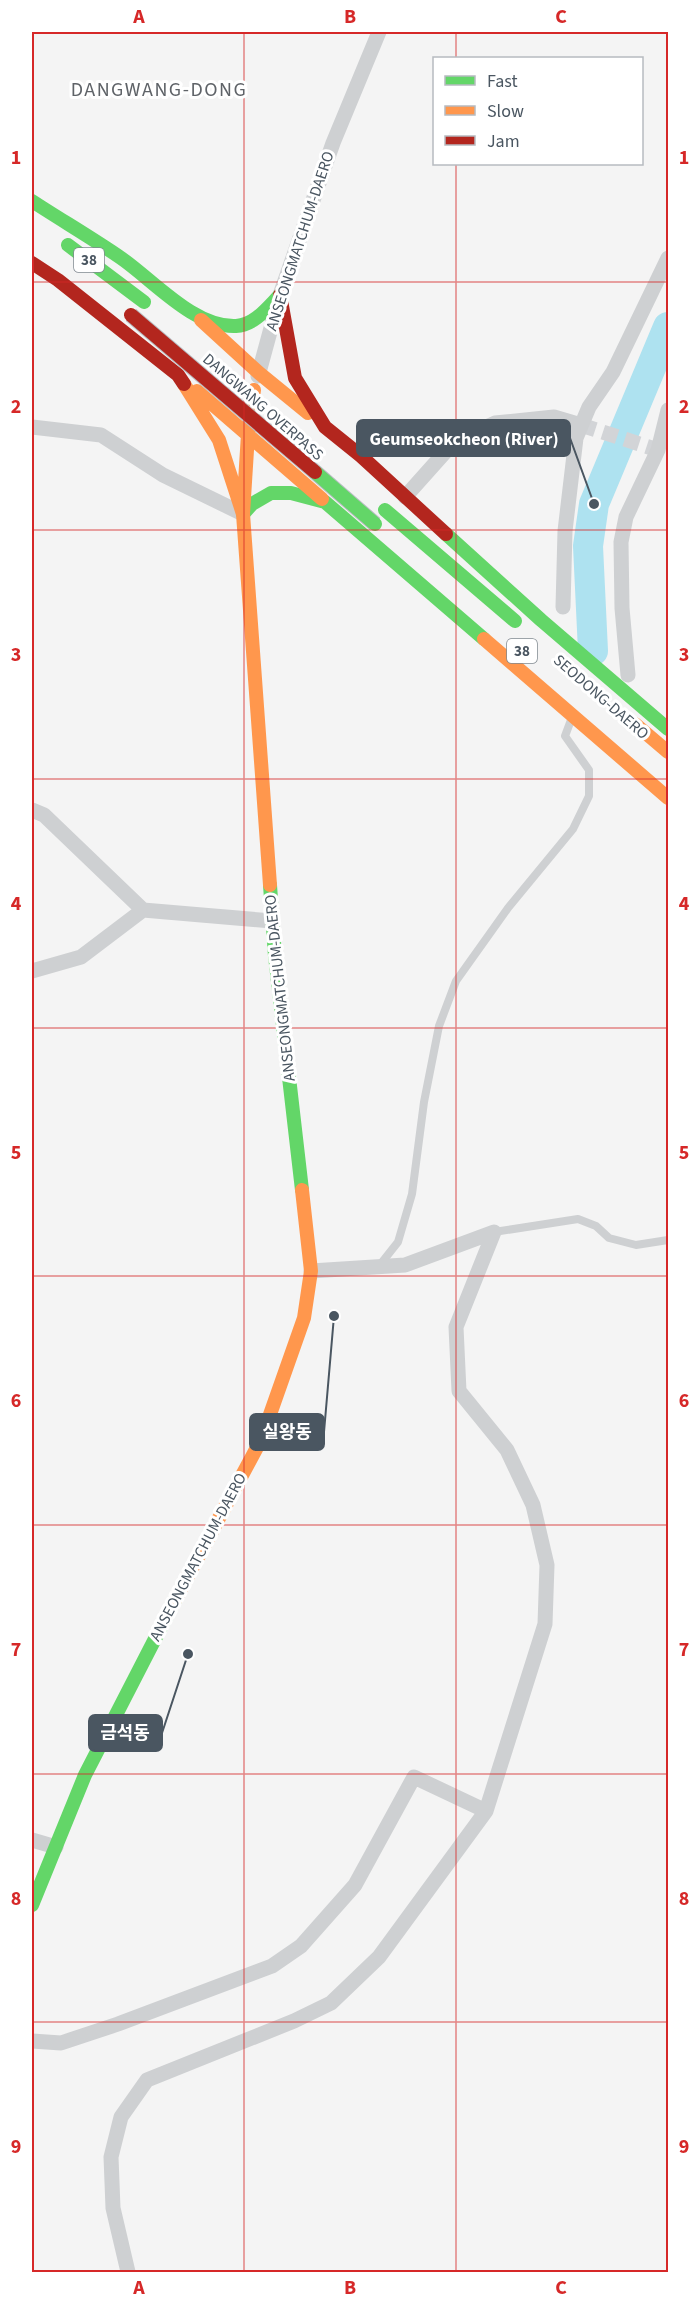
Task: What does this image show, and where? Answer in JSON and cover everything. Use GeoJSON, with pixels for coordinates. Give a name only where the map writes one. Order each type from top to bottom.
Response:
{"type":"FeatureCollection","features":[{"type":"Feature","properties":{"kind":"main road"},"geometry":{"type":"LineString","coordinates":[[32,201],[124,261],[194,314],[259,373],[405,497],[541,620],[669,729]]}},
{"type":"Feature","properties":{"kind":"main road","name":"38"},"geometry":{"type":"LineString","coordinates":[[54,236],[102,269],[148,305]]}},
{"type":"Feature","properties":{"kind":"main road"},"geometry":{"type":"LineString","coordinates":[[32,263],[58,280],[178,375],[669,798]]}},
{"type":"Feature","properties":{"kind":"main road"},"geometry":{"type":"LineString","coordinates":[[194,314],[216,323],[237,326],[256,318],[280,295]]}},
{"type":"Feature","properties":{"kind":"main road"},"geometry":{"type":"LineString","coordinates":[[280,295],[295,378],[325,427]]}},
{"type":"Feature","properties":{"kind":"main road","name":"DANGWANG OVERPASS"},"geometry":{"type":"LineString","coordinates":[[126,311],[379,528]]}},
{"type":"Feature","properties":{"kind":"main road"},"geometry":{"type":"LineString","coordinates":[[178,375],[219,440],[243,514]]}},
{"type":"Feature","properties":{"kind":"main road","name":"DANGWANG OVERPASS"},"geometry":{"type":"LineString","coordinates":[[248,388],[269,410]]}},
{"type":"Feature","properties":{"kind":"main road","name":"ANSEONGMATCHUM-DAERO"},"geometry":{"type":"LineString","coordinates":[[32,1905],[85,1775],[192,1566],[261,1440],[304,1318],[311,1271],[272,921],[243,514],[248,434],[248,388]]}},
{"type":"Feature","properties":{"kind":"main road"},"geometry":{"type":"LineString","coordinates":[[243,514],[251,503],[276,491],[325,502]]}},
{"type":"Feature","properties":{"kind":"main road","name":"38"},"geometry":{"type":"LineString","coordinates":[[381,506],[525,630]]}},
{"type":"Feature","properties":{"kind":"main road","name":"SEODONG-DAERO"},"geometry":{"type":"LineString","coordinates":[[621,711],[669,752]]}},
{"type":"Feature","properties":{"kind":"street","name":"ANSEONGMATCHUM-DAERO"},"geometry":{"type":"LineString","coordinates":[[248,388],[259,373],[280,295],[333,143],[379,32]]}},
{"type":"Feature","properties":{"kind":"street"},"geometry":{"type":"LineString","coordinates":[[563,607],[565,531],[576,438],[589,407],[613,372],[669,258]]}},
{"type":"Feature","properties":{"kind":"street"},"geometry":{"type":"LineString","coordinates":[[628,675],[622,608],[621,543],[626,517],[658,450],[669,410]]}},
{"type":"Feature","properties":{"kind":"street"},"geometry":{"type":"LineString","coordinates":[[405,497],[455,441],[495,423],[554,417],[581,425]]}},
{"type":"Feature","properties":{"kind":"street"},"geometry":{"type":"LineString","coordinates":[[32,427],[101,435],[163,475],[243,514]]}},
{"type":"Feature","properties":{"kind":"street"},"geometry":{"type":"LineString","coordinates":[[32,810],[44,815],[143,910],[272,921]]}},
{"type":"Feature","properties":{"kind":"street"},"geometry":{"type":"LineString","coordinates":[[32,971],[81,957],[143,910]]}},
{"type":"Feature","properties":{"kind":"street"},"geometry":{"type":"LineString","coordinates":[[311,1271],[405,1265],[494,1232]]}},
{"type":"Feature","properties":{"kind":"street"},"geometry":{"type":"LineString","coordinates":[[128,2272],[113,2208],[111,2157],[121,2117],[147,2080],[294,2021],[331,2003],[379,1957],[486,1811],[545,1624],[547,1565],[533,1505],[507,1450],[459,1391],[456,1327],[494,1232]]}},
{"type":"Feature","properties":{"kind":"street"},"geometry":{"type":"LineString","coordinates":[[32,2041],[61,2043],[118,2024],[272,1966],[301,1947],[355,1884],[414,1777],[486,1811]]}},
{"type":"Feature","properties":{"kind":"street"},"geometry":{"type":"LineString","coordinates":[[32,1840],[56,1847]]}},
{"type":"Feature","properties":{"kind":"lane"},"geometry":{"type":"LineString","coordinates":[[378,1267],[398,1242],[412,1194],[424,1102],[439,1026],[456,981],[508,908],[573,830],[589,796],[589,770],[565,736],[573,716]]}},
{"type":"Feature","properties":{"kind":"lane"},"geometry":{"type":"LineString","coordinates":[[494,1232],[578,1219],[596,1226],[609,1238],[636,1245],[669,1240]]}},
{"type":"Feature","properties":{"kind":"waterway"},"geometry":{"type":"LineString","coordinates":[[593,651],[588,546],[594,504],[668,327]]}},
{"type":"Feature","properties":{"kind":"tunnel"},"geometry":{"type":"LineString","coordinates":[[581,425],[658,450]]}},
{"type":"Feature","properties":{"kind":"traffic: fast"},"geometry":{"type":"LineString","coordinates":[[32,201],[121,258],[190,311],[220,325],[243,325],[261,315],[280,295]]}},
{"type":"Feature","properties":{"kind":"traffic: fast"},"geometry":{"type":"LineString","coordinates":[[68,245],[144,302]]}},
{"type":"Feature","properties":{"kind":"traffic: fast"},"geometry":{"type":"LineString","coordinates":[[315,472],[375,524]]}},
{"type":"Feature","properties":{"kind":"traffic: fast"},"geometry":{"type":"LineString","coordinates":[[243,514],[252,504],[271,493],[291,493],[325,502],[484,639]]}},
{"type":"Feature","properties":{"kind":"traffic: fast"},"geometry":{"type":"LineString","coordinates":[[385,510],[515,621]]}},
{"type":"Feature","properties":{"kind":"traffic: fast"},"geometry":{"type":"LineString","coordinates":[[446,534],[541,620],[668,729]]}},
{"type":"Feature","properties":{"kind":"traffic: fast"},"geometry":{"type":"LineString","coordinates":[[270,885],[275,956],[302,1190]]}},
{"type":"Feature","properties":{"kind":"traffic: fast"},"geometry":{"type":"LineString","coordinates":[[32,1905],[85,1775],[175,1600]]}},
{"type":"Feature","properties":{"kind":"traffic: slow"},"geometry":{"type":"LineString","coordinates":[[201,320],[259,373],[308,413]]}},
{"type":"Feature","properties":{"kind":"traffic: slow"},"geometry":{"type":"LineString","coordinates":[[184,384],[219,440],[243,514]]}},
{"type":"Feature","properties":{"kind":"traffic: slow"},"geometry":{"type":"LineString","coordinates":[[254,390],[248,434],[243,514],[270,885]]}},
{"type":"Feature","properties":{"kind":"traffic: slow"},"geometry":{"type":"LineString","coordinates":[[197,391],[322,499]]}},
{"type":"Feature","properties":{"kind":"traffic: slow"},"geometry":{"type":"LineString","coordinates":[[484,639],[668,798]]}},
{"type":"Feature","properties":{"kind":"traffic: slow"},"geometry":{"type":"LineString","coordinates":[[635,724],[668,752]]}},
{"type":"Feature","properties":{"kind":"traffic: slow"},"geometry":{"type":"LineString","coordinates":[[175,1600],[261,1440],[304,1318],[311,1271],[302,1190]]}},
{"type":"Feature","properties":{"kind":"traffic: jam"},"geometry":{"type":"LineString","coordinates":[[32,263],[58,280],[178,375],[184,384]]}},
{"type":"Feature","properties":{"kind":"traffic: jam"},"geometry":{"type":"LineString","coordinates":[[280,295],[295,378],[325,427],[361,456],[446,534]]}},
{"type":"Feature","properties":{"kind":"traffic: jam"},"geometry":{"type":"LineString","coordinates":[[131,315],[315,472]]}},
{"type":"Feature","properties":{"kind":"place","name":"Geumseokcheon (River)"},"geometry":{"type":"Point","coordinates":[594,504]}},
{"type":"Feature","properties":{"kind":"place","name":"실왕동"},"geometry":{"type":"Point","coordinates":[334,1316]}},
{"type":"Feature","properties":{"kind":"place","name":"금석동"},"geometry":{"type":"Point","coordinates":[188,1654]}},
{"type":"Feature","properties":{"kind":"district","name":"DANGWANG-DONG"},"geometry":{"type":"Point","coordinates":[159,90]}}]}
